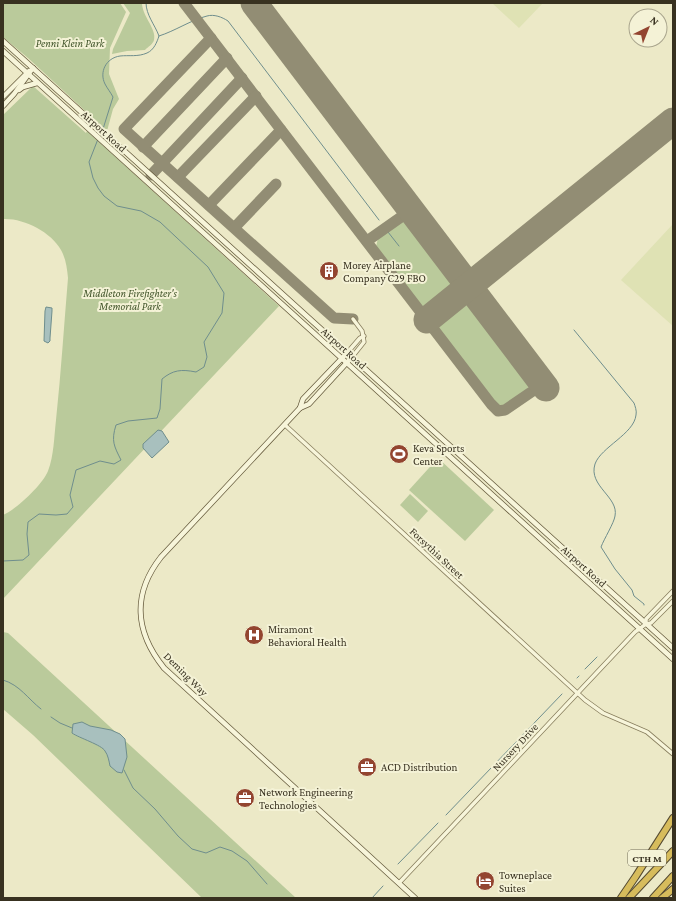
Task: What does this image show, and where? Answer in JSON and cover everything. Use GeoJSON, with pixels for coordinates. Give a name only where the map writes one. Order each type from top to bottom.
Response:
{"type":"FeatureCollection","features":[{"type":"Feature","properties":{"kind":"highway","name":"CTH M"},"geometry":{"type":"LineString","coordinates":[[621,898],[673,818]]}},
{"type":"Feature","properties":{"kind":"highway"},"geometry":{"type":"LineString","coordinates":[[629,898],[673,851]]}},
{"type":"Feature","properties":{"kind":"highway"},"geometry":{"type":"LineString","coordinates":[[653,898],[673,876]]}},
{"type":"Feature","properties":{"kind":"highway"},"geometry":{"type":"LineString","coordinates":[[662,898],[673,889]]}},
{"type":"Feature","properties":{"kind":"street","name":"Airport Road"},"geometry":{"type":"LineString","coordinates":[[3,41],[673,648]]}},
{"type":"Feature","properties":{"kind":"street","name":"Airport Road"},"geometry":{"type":"LineString","coordinates":[[3,51],[673,659]]}},
{"type":"Feature","properties":{"kind":"street"},"geometry":{"type":"LineString","coordinates":[[3,97],[33,68]]}},
{"type":"Feature","properties":{"kind":"street"},"geometry":{"type":"LineString","coordinates":[[3,106],[14,94],[27,74]]}},
{"type":"Feature","properties":{"kind":"street"},"geometry":{"type":"LineString","coordinates":[[14,94],[23,87],[37,83]]}},
{"type":"Feature","properties":{"kind":"street"},"geometry":{"type":"LineString","coordinates":[[352,319],[362,331],[364,336],[363,345],[352,358]]}},
{"type":"Feature","properties":{"kind":"street"},"geometry":{"type":"LineString","coordinates":[[347,353],[360,338],[364,336]]}},
{"type":"Feature","properties":{"kind":"street","name":"Deming Way"},"geometry":{"type":"LineString","coordinates":[[347,353],[303,399],[300,408],[285,425],[161,556],[146,580],[141,605],[141,619],[144,632],[152,651],[164,668],[415,898]]}},
{"type":"Feature","properties":{"kind":"street","name":"Deming Way"},"geometry":{"type":"LineString","coordinates":[[300,408],[309,404],[352,358]]}},
{"type":"Feature","properties":{"kind":"street","name":"Forsythia Street"},"geometry":{"type":"LineString","coordinates":[[285,425],[577,694],[602,713],[647,732],[673,754]]}},
{"type":"Feature","properties":{"kind":"street"},"geometry":{"type":"LineString","coordinates":[[646,624],[646,619],[673,591]]}},
{"type":"Feature","properties":{"kind":"street","name":"Nursery Drive"},"geometry":{"type":"LineString","coordinates":[[399,883],[639,628],[651,623],[673,600]]}},
{"type":"Feature","properties":{"kind":"green space","name":"Penni Klein Park"},"geometry":{"type":"Polygon","coordinates":[[[3,3],[120,3],[126,12],[110,48],[109,74],[119,99],[113,109],[107,131],[3,37],[3,3]]]}},
{"type":"Feature","properties":{"kind":"green space"},"geometry":{"type":"Polygon","coordinates":[[[123,3],[142,3],[144,13],[153,31],[154,40],[145,50],[112,54],[130,13],[123,3]]]}},
{"type":"Feature","properties":{"kind":"green space"},"geometry":{"type":"Polygon","coordinates":[[[492,3],[543,3],[519,28],[492,3]]]}},
{"type":"Feature","properties":{"kind":"green space","name":"Middleton Firefighter's Memorial Park"},"geometry":{"type":"Polygon","coordinates":[[[33,86],[86,133],[87,131],[279,306],[3,599],[3,515],[15,508],[41,483],[48,471],[52,459],[68,278],[63,253],[51,237],[36,227],[20,221],[3,219],[3,115],[33,86]]]}},
{"type":"Feature","properties":{"kind":"green space"},"geometry":{"type":"Polygon","coordinates":[[[402,221],[410,224],[456,284],[424,310],[376,247],[378,238],[402,221]]]}},
{"type":"Feature","properties":{"kind":"green space"},"geometry":{"type":"Polygon","coordinates":[[[673,224],[673,326],[621,280],[673,224]]]}},
{"type":"Feature","properties":{"kind":"green space"},"geometry":{"type":"Polygon","coordinates":[[[470,302],[529,381],[529,385],[523,394],[504,406],[500,407],[494,403],[437,328],[470,302]]]}},
{"type":"Feature","properties":{"kind":"green space"},"geometry":{"type":"Polygon","coordinates":[[[438,458],[494,510],[465,541],[409,490],[438,458]]]}},
{"type":"Feature","properties":{"kind":"green space"},"geometry":{"type":"Polygon","coordinates":[[[410,494],[428,511],[418,522],[400,505],[410,494]]]}},
{"type":"Feature","properties":{"kind":"green space"},"geometry":{"type":"Polygon","coordinates":[[[3,632],[8,633],[296,898],[202,898],[33,735],[3,709],[3,632]]]}},
{"type":"Feature","properties":{"kind":"water"},"geometry":{"type":"Polygon","coordinates":[[[46,307],[52,308],[50,341],[48,343],[44,341],[46,307]]]}},
{"type":"Feature","properties":{"kind":"water"},"geometry":{"type":"Polygon","coordinates":[[[158,430],[162,431],[169,442],[152,458],[143,448],[143,444],[158,430]]]}},
{"type":"Feature","properties":{"kind":"water"},"geometry":{"type":"Polygon","coordinates":[[[82,722],[90,726],[111,730],[120,734],[125,739],[127,757],[122,773],[117,772],[110,766],[107,754],[103,749],[72,733],[73,724],[82,722]]]}},
{"type":"Feature","properties":{"kind":"waterway"},"geometry":{"type":"LineString","coordinates":[[103,129],[113,97],[103,79],[103,70],[105,66],[115,57],[140,55],[149,52],[155,46],[159,36],[149,16],[146,3]]}},
{"type":"Feature","properties":{"kind":"waterway"},"geometry":{"type":"LineString","coordinates":[[159,36],[207,16],[218,16],[228,21],[379,220]]}},
{"type":"Feature","properties":{"kind":"waterway"},"geometry":{"type":"LineString","coordinates":[[3,561],[23,560],[29,555],[27,534],[28,522],[39,514],[67,514],[73,507],[70,495],[76,470],[100,461],[114,464],[121,460],[114,443],[116,425],[128,421],[157,418],[160,409],[162,379],[174,372],[196,372],[204,367],[207,357],[204,342],[222,313],[224,293],[208,267],[160,222],[141,211],[117,206],[104,196],[98,188],[93,178],[89,162],[98,139]]}},
{"type":"Feature","properties":{"kind":"waterway"},"geometry":{"type":"LineString","coordinates":[[388,232],[399,246]]}},
{"type":"Feature","properties":{"kind":"waterway"},"geometry":{"type":"LineString","coordinates":[[574,330],[634,403],[636,409],[634,422],[630,428],[598,458],[595,464],[594,472],[599,485],[609,497],[615,509],[614,519],[601,547],[615,569],[632,590],[634,596],[644,605]]}},
{"type":"Feature","properties":{"kind":"waterway"},"geometry":{"type":"LineString","coordinates":[[585,669],[597,657]]}},
{"type":"Feature","properties":{"kind":"waterway"},"geometry":{"type":"LineString","coordinates":[[3,680],[14,685],[41,709]]}},
{"type":"Feature","properties":{"kind":"waterway"},"geometry":{"type":"LineString","coordinates":[[446,815],[562,694]]}},
{"type":"Feature","properties":{"kind":"waterway"},"geometry":{"type":"LineString","coordinates":[[51,717],[72,728]]}},
{"type":"Feature","properties":{"kind":"waterway"},"geometry":{"type":"LineString","coordinates":[[124,770],[133,788],[155,809],[178,836],[192,849],[206,853],[220,847],[232,851],[247,861],[267,884]]}},
{"type":"Feature","properties":{"kind":"waterway"},"geometry":{"type":"LineString","coordinates":[[398,864],[438,823]]}},
{"type":"Feature","properties":{"kind":"waterway"},"geometry":{"type":"LineString","coordinates":[[372,898],[383,886]]}},
{"type":"Feature","properties":{"kind":"taxiway"},"geometry":{"type":"LineString","coordinates":[[184,3],[491,404],[498,411],[505,410],[543,384]]}},
{"type":"Feature","properties":{"kind":"taxiway"},"geometry":{"type":"LineString","coordinates":[[211,38],[124,129],[334,318],[353,319]]}},
{"type":"Feature","properties":{"kind":"taxiway"},"geometry":{"type":"LineString","coordinates":[[143,147],[227,58]]}},
{"type":"Feature","properties":{"kind":"taxiway"},"geometry":{"type":"LineString","coordinates":[[151,175],[242,78]]}},
{"type":"Feature","properties":{"kind":"taxiway"},"geometry":{"type":"LineString","coordinates":[[178,177],[256,96]]}},
{"type":"Feature","properties":{"kind":"taxiway"},"geometry":{"type":"LineString","coordinates":[[209,205],[281,130]]}},
{"type":"Feature","properties":{"kind":"taxiway"},"geometry":{"type":"LineString","coordinates":[[235,227],[276,184]]}},
{"type":"Feature","properties":{"kind":"taxiway"},"geometry":{"type":"LineString","coordinates":[[367,241],[411,210]]}},
{"type":"Feature","properties":{"kind":"runway"},"geometry":{"type":"LineString","coordinates":[[254,3],[546,388]]}},
{"type":"Feature","properties":{"kind":"runway"},"geometry":{"type":"LineString","coordinates":[[427,320],[673,121]]}},
{"type":"Feature","properties":{"kind":"place","name":"Morey Airplane Company C29 FBO"},"geometry":{"type":"Point","coordinates":[329,271]}},
{"type":"Feature","properties":{"kind":"place","name":"Keva Sports Center"},"geometry":{"type":"Point","coordinates":[399,454]}},
{"type":"Feature","properties":{"kind":"place","name":"Miramont Behavioral Health"},"geometry":{"type":"Point","coordinates":[254,635]}},
{"type":"Feature","properties":{"kind":"place","name":"ACD Distribution"},"geometry":{"type":"Point","coordinates":[367,767]}},
{"type":"Feature","properties":{"kind":"place","name":"Network Engineering Technologies"},"geometry":{"type":"Point","coordinates":[245,798]}},
{"type":"Feature","properties":{"kind":"place","name":"Towneplace Suites"},"geometry":{"type":"Point","coordinates":[485,881]}}]}
